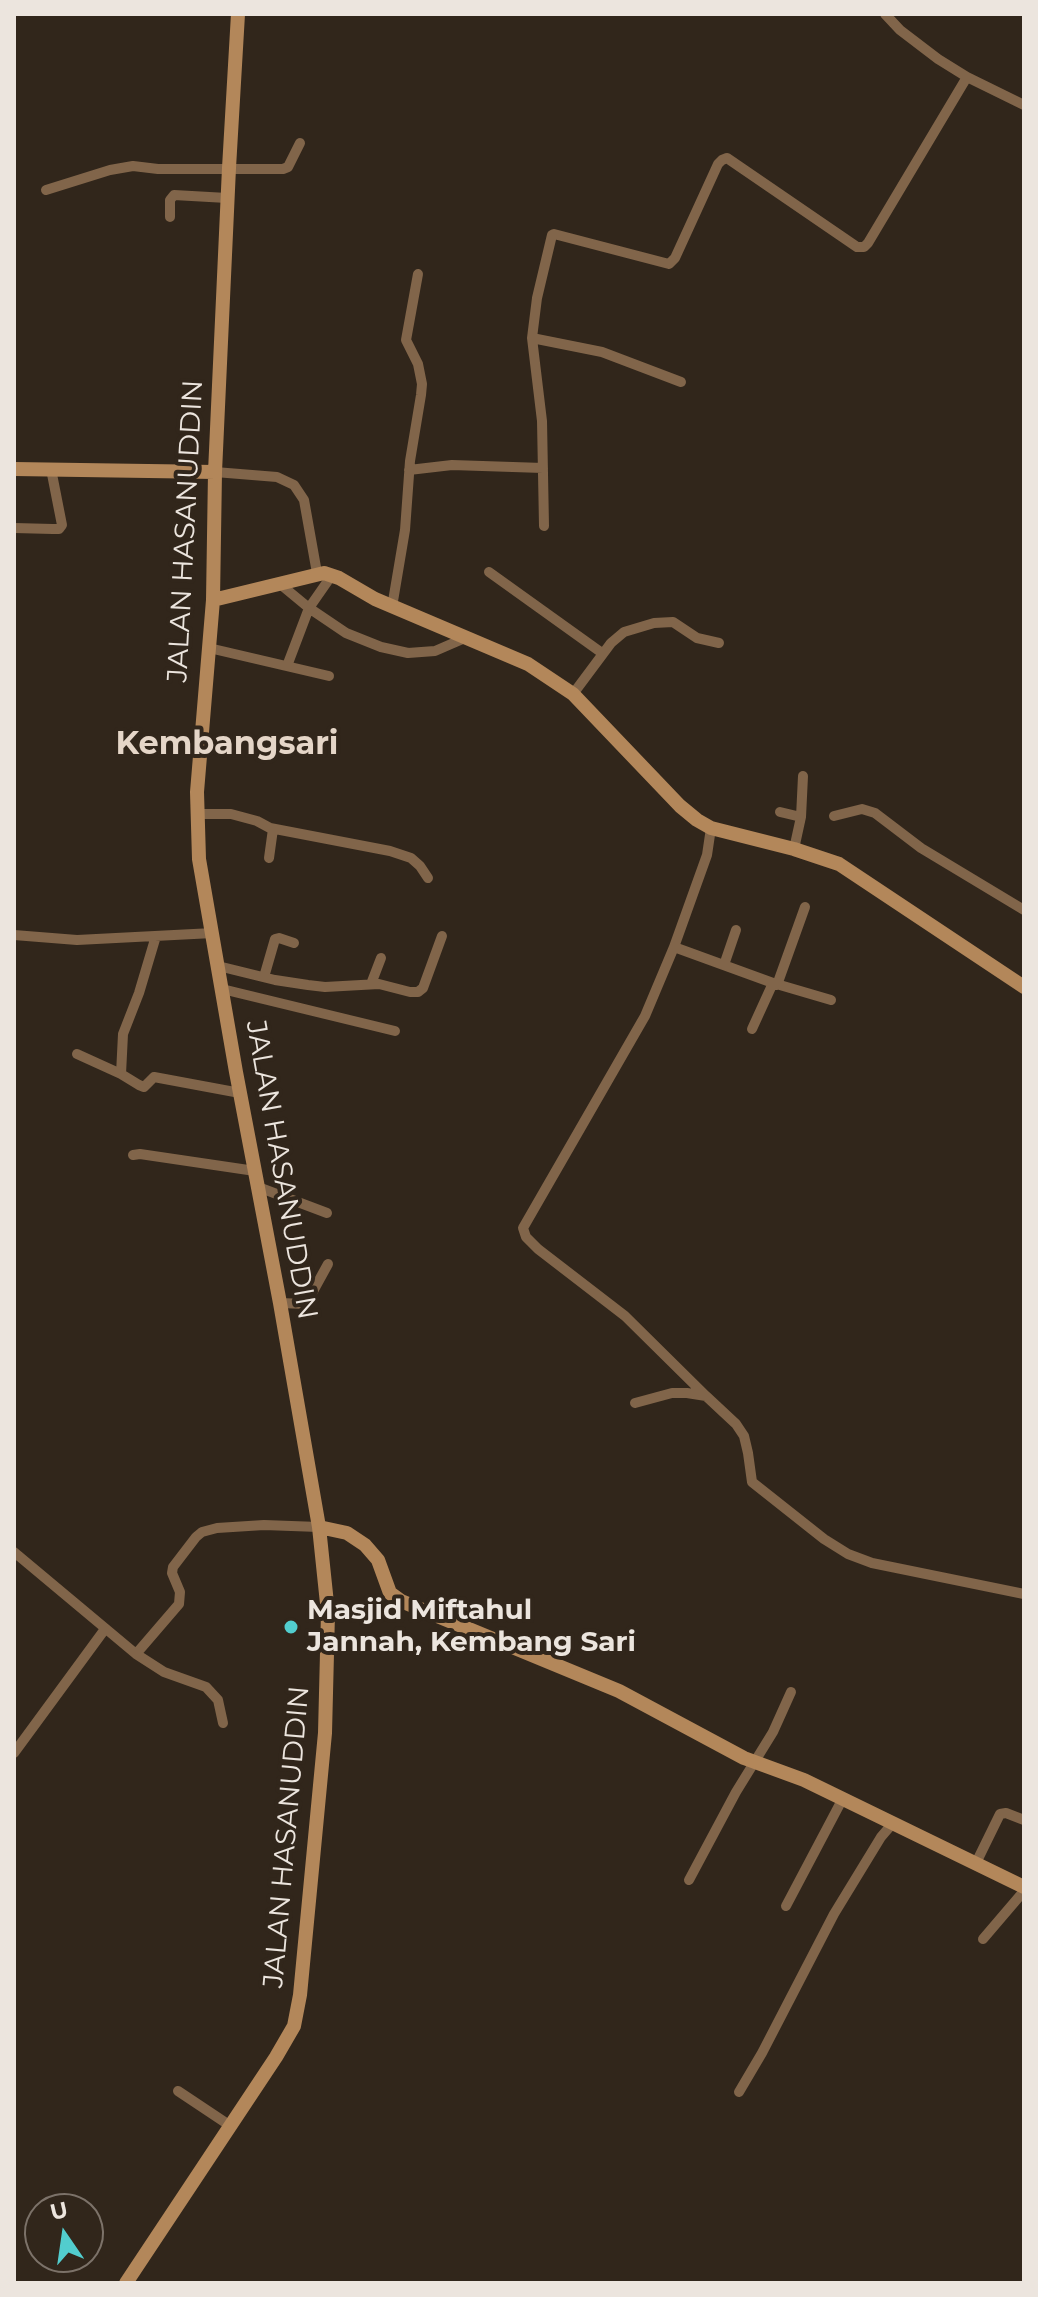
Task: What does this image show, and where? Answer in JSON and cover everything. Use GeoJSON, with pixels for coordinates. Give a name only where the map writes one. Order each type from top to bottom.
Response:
{"type":"FeatureCollection","features":[{"type":"Feature","properties":{"kind":"street","name":"JALAN HASANUDDIN"},"geometry":{"type":"LineString","coordinates":[[126,2283],[294,2026],[325,1733],[328,1613],[319,1527],[199,859],[197,792],[213,600],[215,472],[238,14]]}},
{"type":"Feature","properties":{"kind":"street"},"geometry":{"type":"LineString","coordinates":[[885,14],[900,30],[967,77],[1024,105]]}},
{"type":"Feature","properties":{"kind":"street"},"geometry":{"type":"LineString","coordinates":[[544,526],[542,421],[532,338],[552,235],[669,264],[675,258],[718,164],[723,159],[729,159],[857,247],[864,247],[967,77]]}},
{"type":"Feature","properties":{"kind":"street"},"geometry":{"type":"LineString","coordinates":[[46,190],[133,166],[158,169],[288,167],[300,143]]}},
{"type":"Feature","properties":{"kind":"street"},"geometry":{"type":"LineString","coordinates":[[170,217],[170,200],[174,195],[227,198]]}},
{"type":"Feature","properties":{"kind":"street"},"geometry":{"type":"LineString","coordinates":[[392,607],[405,530],[409,470],[422,384],[416,356],[406,340],[418,274]]}},
{"type":"Feature","properties":{"kind":"street"},"geometry":{"type":"LineString","coordinates":[[532,338],[602,352],[681,382]]}},
{"type":"Feature","properties":{"kind":"street"},"geometry":{"type":"LineString","coordinates":[[409,470],[452,465],[543,468]]}},
{"type":"Feature","properties":{"kind":"street"},"geometry":{"type":"LineString","coordinates":[[14,469],[215,472],[277,477],[294,485],[304,500],[325,574],[287,666]]}},
{"type":"Feature","properties":{"kind":"street"},"geometry":{"type":"LineString","coordinates":[[14,528],[59,529],[62,525],[51,469]]}},
{"type":"Feature","properties":{"kind":"street"},"geometry":{"type":"LineString","coordinates":[[489,572],[602,653]]}},
{"type":"Feature","properties":{"kind":"street"},"geometry":{"type":"LineString","coordinates":[[213,600],[325,574],[392,607],[528,664],[573,694],[680,806],[711,828],[794,849],[848,870],[1024,987]]}},
{"type":"Feature","properties":{"kind":"street"},"geometry":{"type":"LineString","coordinates":[[280,584],[346,633],[381,647],[408,653],[435,651],[465,638]]}},
{"type":"Feature","properties":{"kind":"street"},"geometry":{"type":"LineString","coordinates":[[573,694],[619,635],[654,623],[673,622],[697,638],[719,643]]}},
{"type":"Feature","properties":{"kind":"street"},"geometry":{"type":"LineString","coordinates":[[209,648],[329,676]]}},
{"type":"Feature","properties":{"kind":"street"},"geometry":{"type":"LineString","coordinates":[[794,849],[801,817],[803,776]]}},
{"type":"Feature","properties":{"kind":"street"},"geometry":{"type":"LineString","coordinates":[[834,816],[862,809],[875,813],[921,848],[1024,910]]}},
{"type":"Feature","properties":{"kind":"street"},"geometry":{"type":"LineString","coordinates":[[780,812],[801,817]]}},
{"type":"Feature","properties":{"kind":"street"},"geometry":{"type":"LineString","coordinates":[[198,814],[231,814],[273,829],[390,851],[411,858],[428,878]]}},
{"type":"Feature","properties":{"kind":"street"},"geometry":{"type":"LineString","coordinates":[[711,828],[707,855],[645,1016],[523,1228],[526,1237],[625,1316],[736,1424],[744,1436],[752,1482],[824,1539],[848,1554],[872,1563],[1024,1594]]}},
{"type":"Feature","properties":{"kind":"street"},"geometry":{"type":"LineString","coordinates":[[269,858],[273,829]]}},
{"type":"Feature","properties":{"kind":"street"},"geometry":{"type":"LineString","coordinates":[[752,1029],[775,984],[805,907]]}},
{"type":"Feature","properties":{"kind":"street"},"geometry":{"type":"LineString","coordinates":[[724,965],[736,930]]}},
{"type":"Feature","properties":{"kind":"street"},"geometry":{"type":"LineString","coordinates":[[14,935],[64,940],[213,933]]}},
{"type":"Feature","properties":{"kind":"street"},"geometry":{"type":"LineString","coordinates":[[121,1074],[123,1034],[156,936]]}},
{"type":"Feature","properties":{"kind":"street"},"geometry":{"type":"LineString","coordinates":[[218,966],[317,986],[386,984],[418,992],[423,988],[442,936]]}},
{"type":"Feature","properties":{"kind":"street"},"geometry":{"type":"LineString","coordinates":[[264,977],[275,939],[294,943]]}},
{"type":"Feature","properties":{"kind":"street"},"geometry":{"type":"LineString","coordinates":[[674,947],[775,984],[831,1000]]}},
{"type":"Feature","properties":{"kind":"street"},"geometry":{"type":"LineString","coordinates":[[371,984],[381,958]]}},
{"type":"Feature","properties":{"kind":"street"},"geometry":{"type":"LineString","coordinates":[[222,989],[395,1031]]}},
{"type":"Feature","properties":{"kind":"street"},"geometry":{"type":"LineString","coordinates":[[77,1054],[144,1087],[154,1077],[240,1093]]}},
{"type":"Feature","properties":{"kind":"street"},"geometry":{"type":"LineString","coordinates":[[133,1155],[255,1171]]}},
{"type":"Feature","properties":{"kind":"street"},"geometry":{"type":"LineString","coordinates":[[258,1187],[327,1213]]}},
{"type":"Feature","properties":{"kind":"street"},"geometry":{"type":"LineString","coordinates":[[280,1307],[306,1304],[328,1264]]}},
{"type":"Feature","properties":{"kind":"street"},"geometry":{"type":"LineString","coordinates":[[635,1403],[672,1393],[706,1396]]}},
{"type":"Feature","properties":{"kind":"street"},"geometry":{"type":"LineString","coordinates":[[136,1654],[179,1604],[180,1592],[172,1573],[173,1567],[202,1532],[264,1525],[319,1527],[347,1533],[365,1545],[378,1560],[390,1593],[401,1601],[619,1691],[755,1762],[804,1780],[1024,1889],[983,1939]]}},
{"type":"Feature","properties":{"kind":"street"},"geometry":{"type":"LineString","coordinates":[[14,1552],[136,1654],[164,1672],[206,1687],[218,1700],[223,1723]]}},
{"type":"Feature","properties":{"kind":"street"},"geometry":{"type":"LineString","coordinates":[[14,1753],[105,1629]]}},
{"type":"Feature","properties":{"kind":"street"},"geometry":{"type":"LineString","coordinates":[[689,1880],[736,1792],[773,1732],[791,1692]]}},
{"type":"Feature","properties":{"kind":"street"},"geometry":{"type":"LineString","coordinates":[[786,1906],[842,1800]]}},
{"type":"Feature","properties":{"kind":"street"},"geometry":{"type":"LineString","coordinates":[[976,1863],[1000,1814],[1006,1813],[1024,1820]]}},
{"type":"Feature","properties":{"kind":"street"},"geometry":{"type":"LineString","coordinates":[[739,2092],[834,1914],[893,1823]]}},
{"type":"Feature","properties":{"kind":"street"},"geometry":{"type":"LineString","coordinates":[[178,2091],[229,2125]]}},
{"type":"Feature","properties":{"kind":"place","name":"Masjid Miftahul Jannah, Kembang Sari"},"geometry":{"type":"Point","coordinates":[291,1627]}},
{"type":"Feature","properties":{"kind":"district","name":"Kembangsari"},"geometry":{"type":"Point","coordinates":[227,745]}}]}
